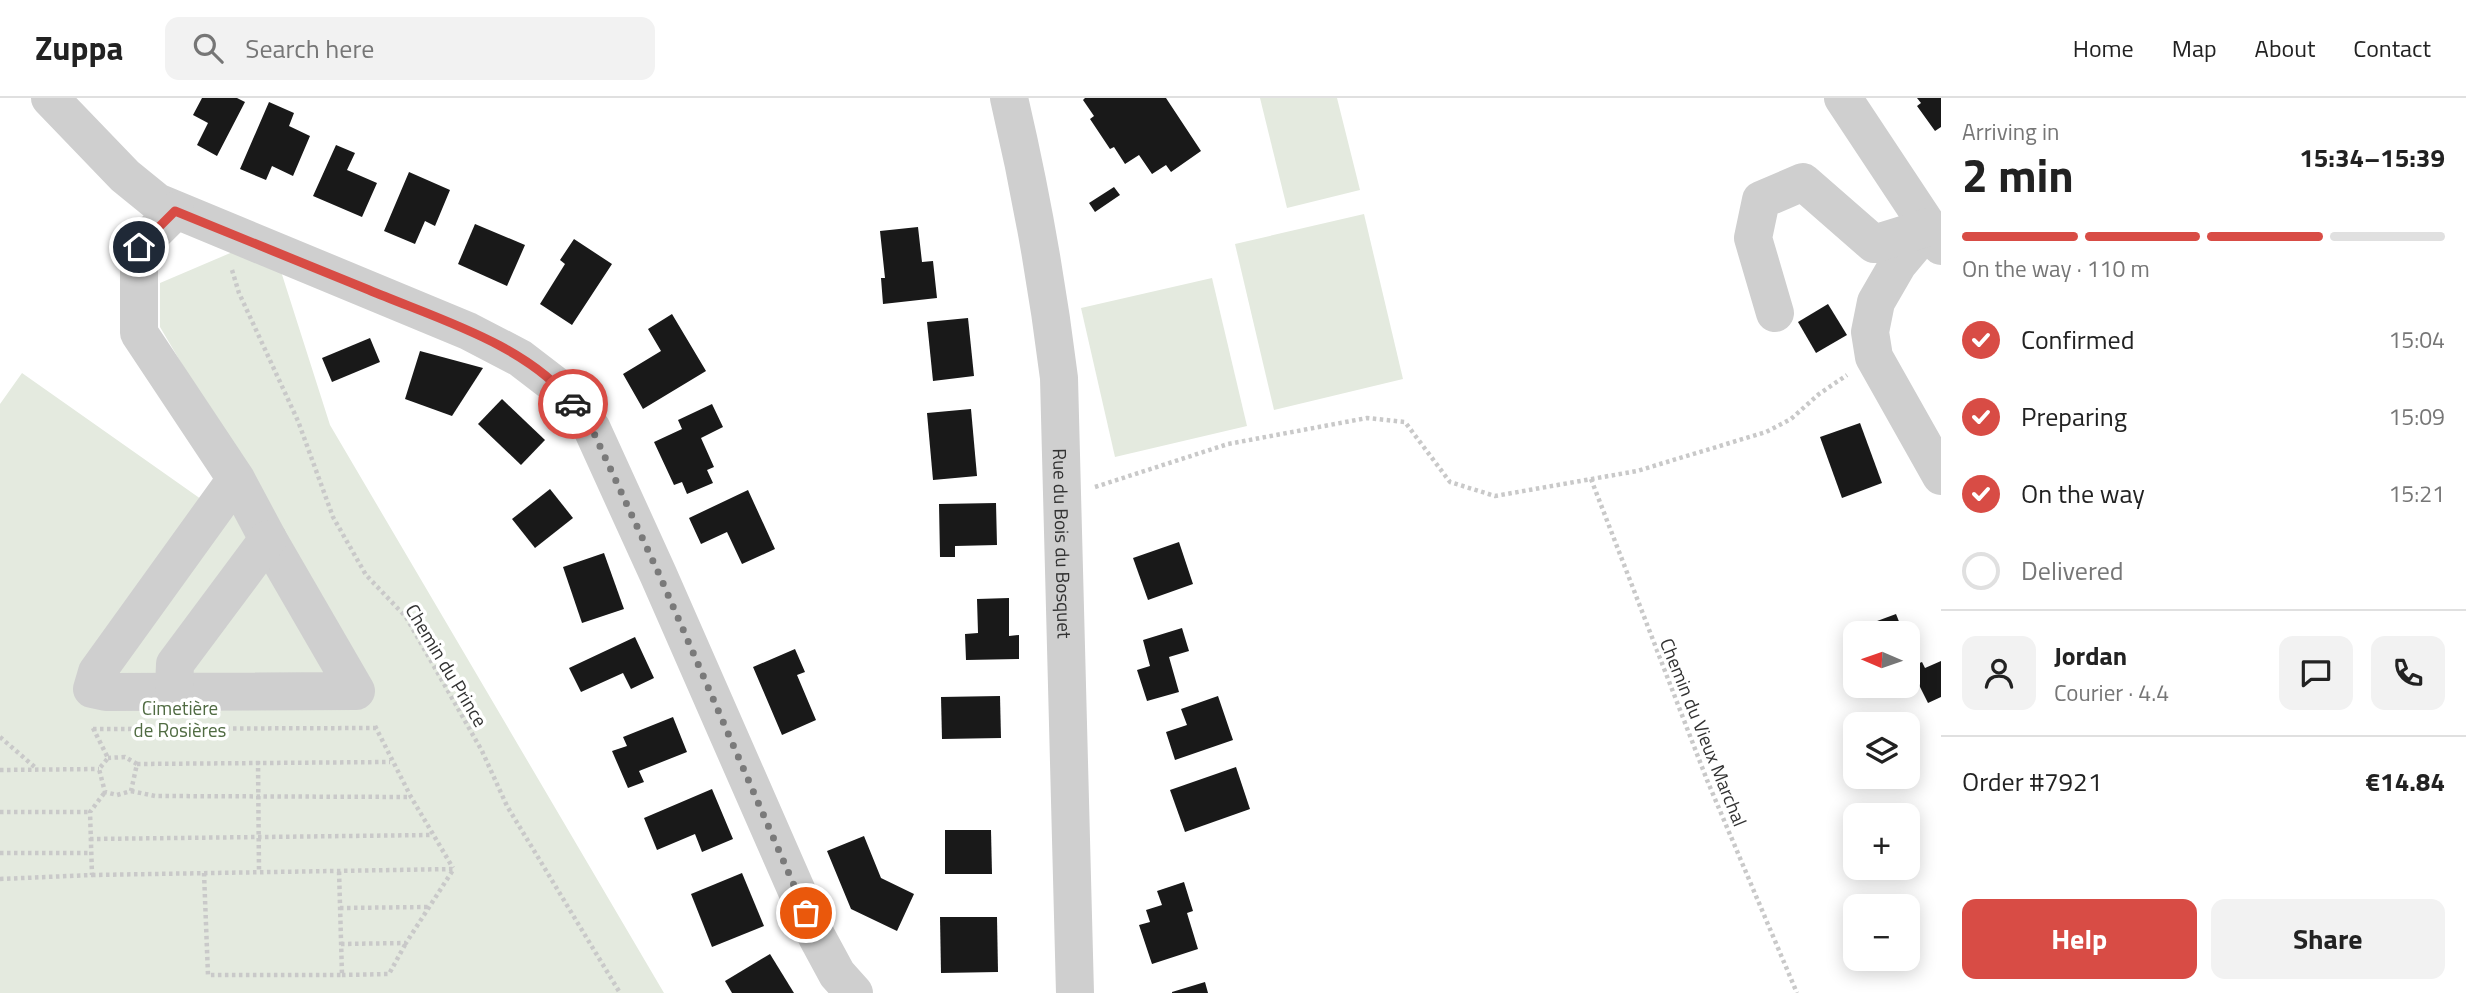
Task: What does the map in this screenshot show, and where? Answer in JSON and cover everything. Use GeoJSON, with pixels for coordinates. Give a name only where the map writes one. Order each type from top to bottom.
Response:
{"type":"FeatureCollection","features":[{"type":"Feature","properties":{"kind":"street"},"geometry":{"type":"LineString","coordinates":[[50,98],[125,176],[157,202],[468,331],[520,358],[563,391],[592,429],[659,574],[817,937],[837,974],[854,993]]}},
{"type":"Feature","properties":{"kind":"street","name":"Rue du Bois du Bosquet"},"geometry":{"type":"LineString","coordinates":[[1009,98],[1048,284],[1059,378],[1075,993]]}},
{"type":"Feature","properties":{"kind":"street"},"geometry":{"type":"LineString","coordinates":[[1843,98],[1935,237]]}},
{"type":"Feature","properties":{"kind":"street"},"geometry":{"type":"LineString","coordinates":[[1775,313],[1753,238],[1761,200],[1803,182],[1874,244],[1935,237]]}},
{"type":"Feature","properties":{"kind":"street"},"geometry":{"type":"LineString","coordinates":[[175,211],[139,247],[139,333],[236,479],[356,691]]}},
{"type":"Feature","properties":{"kind":"street"},"geometry":{"type":"LineString","coordinates":[[1935,237],[1898,264],[1876,302],[1870,332],[1874,357],[1941,476]]}},
{"type":"Feature","properties":{"kind":"street"},"geometry":{"type":"LineString","coordinates":[[236,479],[97,671],[92,689],[106,692],[356,691]]}},
{"type":"Feature","properties":{"kind":"street"},"geometry":{"type":"LineString","coordinates":[[174,690],[175,664],[268,539]]}},
{"type":"Feature","properties":{"kind":"path","name":"Chemin du Prince"},"geometry":{"type":"LineString","coordinates":[[220,229],[239,293],[298,421],[333,517],[366,575],[406,617],[482,751],[507,806],[620,993]]}},
{"type":"Feature","properties":{"kind":"path"},"geometry":{"type":"LineString","coordinates":[[1062,498],[1228,444],[1367,418],[1405,422],[1450,482],[1495,496],[1637,471],[1766,432],[1791,419],[1819,394],[1874,357]]}},
{"type":"Feature","properties":{"kind":"path","name":"Chemin du Vieux Marchal"},"geometry":{"type":"LineString","coordinates":[[1591,479],[1707,780],[1797,993]]}},
{"type":"Feature","properties":{"kind":"path"},"geometry":{"type":"LineString","coordinates":[[92,689],[93,729],[108,758]]}},
{"type":"Feature","properties":{"kind":"path"},"geometry":{"type":"LineString","coordinates":[[356,691],[411,797],[454,869]]}},
{"type":"Feature","properties":{"kind":"path"},"geometry":{"type":"LineString","coordinates":[[93,729],[376,728]]}},
{"type":"Feature","properties":{"kind":"path"},"geometry":{"type":"LineString","coordinates":[[0,737],[38,769]]}},
{"type":"Feature","properties":{"kind":"path"},"geometry":{"type":"LineString","coordinates":[[99,769],[108,758],[125,757],[137,764],[390,762]]}},
{"type":"Feature","properties":{"kind":"path"},"geometry":{"type":"LineString","coordinates":[[258,761],[259,871]]}},
{"type":"Feature","properties":{"kind":"path"},"geometry":{"type":"LineString","coordinates":[[131,791],[137,764]]}},
{"type":"Feature","properties":{"kind":"path"},"geometry":{"type":"LineString","coordinates":[[0,770],[99,769]]}},
{"type":"Feature","properties":{"kind":"path"},"geometry":{"type":"LineString","coordinates":[[99,769],[105,792]]}},
{"type":"Feature","properties":{"kind":"path"},"geometry":{"type":"LineString","coordinates":[[105,792],[117,794],[131,791],[155,796],[411,797]]}},
{"type":"Feature","properties":{"kind":"path"},"geometry":{"type":"LineString","coordinates":[[92,875],[90,813],[105,792]]}},
{"type":"Feature","properties":{"kind":"path"},"geometry":{"type":"LineString","coordinates":[[0,812],[90,813]]}},
{"type":"Feature","properties":{"kind":"path"},"geometry":{"type":"LineString","coordinates":[[90,839],[433,835]]}},
{"type":"Feature","properties":{"kind":"path"},"geometry":{"type":"LineString","coordinates":[[0,853],[91,853]]}},
{"type":"Feature","properties":{"kind":"path"},"geometry":{"type":"LineString","coordinates":[[0,878],[454,869]]}},
{"type":"Feature","properties":{"kind":"path"},"geometry":{"type":"LineString","coordinates":[[204,873],[208,975],[342,975],[389,974],[428,907],[454,869]]}},
{"type":"Feature","properties":{"kind":"path"},"geometry":{"type":"LineString","coordinates":[[339,870],[342,975]]}},
{"type":"Feature","properties":{"kind":"path"},"geometry":{"type":"LineString","coordinates":[[340,908],[428,907]]}},
{"type":"Feature","properties":{"kind":"path"},"geometry":{"type":"LineString","coordinates":[[341,944],[406,943]]}},
{"type":"Feature","properties":{"kind":"green space"},"geometry":{"type":"Polygon","coordinates":[[[1260,98],[1337,98],[1360,190],[1287,208],[1260,98]]]}},
{"type":"Feature","properties":{"kind":"green space"},"geometry":{"type":"Polygon","coordinates":[[[1364,214],[1403,379],[1274,410],[1235,244],[1364,214]]]}},
{"type":"Feature","properties":{"kind":"green space","name":"Cimetière de Rosières"},"geometry":{"type":"Polygon","coordinates":[[[235,251],[278,262],[330,425],[664,993],[0,993],[0,404],[22,373],[208,504],[238,459],[160,327],[160,283],[235,251]]]}},
{"type":"Feature","properties":{"kind":"green space"},"geometry":{"type":"Polygon","coordinates":[[[1212,278],[1247,426],[1115,457],[1081,308],[1212,278]]]}},
{"type":"Feature","properties":{"kind":"building"},"geometry":{"type":"Polygon","coordinates":[[[202,98],[237,98],[245,102],[217,156],[197,145],[208,123],[193,115],[202,98]]]}},
{"type":"Feature","properties":{"kind":"building"},"geometry":{"type":"Polygon","coordinates":[[[1166,98],[1201,151],[1171,172],[1166,165],[1152,174],[1139,155],[1125,164],[1114,147],[1110,149],[1090,119],[1094,116],[1083,100],[1166,98]]]}},
{"type":"Feature","properties":{"kind":"building"},"geometry":{"type":"Polygon","coordinates":[[[1917,98],[1941,98],[1941,127],[1935,131],[1917,106],[1921,103],[1917,98]]]}},
{"type":"Feature","properties":{"kind":"building"},"geometry":{"type":"Polygon","coordinates":[[[269,102],[294,113],[289,126],[310,136],[293,176],[272,166],[266,180],[240,169],[269,102]]]}},
{"type":"Feature","properties":{"kind":"building"},"geometry":{"type":"Polygon","coordinates":[[[336,145],[355,153],[347,170],[377,183],[362,217],[313,196],[336,145]]]}},
{"type":"Feature","properties":{"kind":"building"},"geometry":{"type":"Polygon","coordinates":[[[409,172],[450,190],[435,226],[425,221],[415,244],[384,231],[409,172]]]}},
{"type":"Feature","properties":{"kind":"building"},"geometry":{"type":"Polygon","coordinates":[[[1114,187],[1120,195],[1095,212],[1089,203],[1114,187]]]}},
{"type":"Feature","properties":{"kind":"building"},"geometry":{"type":"Polygon","coordinates":[[[475,224],[525,245],[507,286],[458,264],[475,224]]]}},
{"type":"Feature","properties":{"kind":"building"},"geometry":{"type":"Polygon","coordinates":[[[918,227],[922,262],[933,261],[937,298],[883,304],[881,278],[885,278],[880,231],[918,227]]]}},
{"type":"Feature","properties":{"kind":"building"},"geometry":{"type":"Polygon","coordinates":[[[574,239],[612,264],[572,325],[540,304],[565,264],[560,260],[574,239]]]}},
{"type":"Feature","properties":{"kind":"building"},"geometry":{"type":"Polygon","coordinates":[[[1828,304],[1847,335],[1816,353],[1798,322],[1828,304]]]}},
{"type":"Feature","properties":{"kind":"building"},"geometry":{"type":"Polygon","coordinates":[[[672,314],[706,371],[643,409],[623,374],[661,351],[648,329],[672,314]]]}},
{"type":"Feature","properties":{"kind":"building"},"geometry":{"type":"Polygon","coordinates":[[[968,318],[974,376],[933,381],[927,322],[968,318]]]}},
{"type":"Feature","properties":{"kind":"building"},"geometry":{"type":"Polygon","coordinates":[[[370,338],[380,362],[332,382],[322,358],[370,338]]]}},
{"type":"Feature","properties":{"kind":"building"},"geometry":{"type":"Polygon","coordinates":[[[420,351],[483,368],[452,416],[405,399],[420,351]]]}},
{"type":"Feature","properties":{"kind":"building"},"geometry":{"type":"Polygon","coordinates":[[[502,399],[545,440],[521,465],[478,424],[502,399]]]}},
{"type":"Feature","properties":{"kind":"building"},"geometry":{"type":"Polygon","coordinates":[[[712,404],[723,427],[701,438],[714,467],[707,470],[713,483],[687,494],[682,482],[674,485],[654,442],[682,429],[678,420],[712,404]]]}},
{"type":"Feature","properties":{"kind":"building"},"geometry":{"type":"Polygon","coordinates":[[[971,409],[977,476],[933,480],[927,413],[971,409]]]}},
{"type":"Feature","properties":{"kind":"building"},"geometry":{"type":"Polygon","coordinates":[[[1860,423],[1882,483],[1842,498],[1820,437],[1860,423]]]}},
{"type":"Feature","properties":{"kind":"building"},"geometry":{"type":"Polygon","coordinates":[[[550,489],[573,518],[535,548],[512,519],[550,489]]]}},
{"type":"Feature","properties":{"kind":"building"},"geometry":{"type":"Polygon","coordinates":[[[748,490],[775,549],[742,564],[727,532],[701,544],[689,518],[748,490]]]}},
{"type":"Feature","properties":{"kind":"building"},"geometry":{"type":"Polygon","coordinates":[[[996,503],[997,545],[955,546],[955,557],[940,557],[939,504],[996,503]]]}},
{"type":"Feature","properties":{"kind":"building"},"geometry":{"type":"Polygon","coordinates":[[[1179,542],[1193,584],[1148,600],[1133,558],[1179,542]]]}},
{"type":"Feature","properties":{"kind":"building"},"geometry":{"type":"Polygon","coordinates":[[[604,553],[624,609],[582,623],[563,567],[604,553]]]}},
{"type":"Feature","properties":{"kind":"building"},"geometry":{"type":"Polygon","coordinates":[[[1009,598],[1009,636],[1019,635],[1019,659],[966,660],[965,634],[978,633],[977,599],[1009,598]]]}},
{"type":"Feature","properties":{"kind":"building"},"geometry":{"type":"Polygon","coordinates":[[[1896,614],[1899,621],[1877,621],[1896,614]]]}},
{"type":"Feature","properties":{"kind":"building"},"geometry":{"type":"Polygon","coordinates":[[[1182,628],[1189,651],[1169,657],[1179,692],[1147,701],[1137,670],[1150,666],[1143,640],[1182,628]]]}},
{"type":"Feature","properties":{"kind":"building"},"geometry":{"type":"Polygon","coordinates":[[[635,637],[654,678],[631,689],[623,673],[581,692],[569,668],[635,637]]]}},
{"type":"Feature","properties":{"kind":"building"},"geometry":{"type":"Polygon","coordinates":[[[795,649],[805,672],[797,675],[816,720],[782,735],[753,667],[795,649]]]}},
{"type":"Feature","properties":{"kind":"building"},"geometry":{"type":"Polygon","coordinates":[[[1941,661],[1941,697],[1928,703],[1920,687],[1920,663],[1925,668],[1941,661]]]}},
{"type":"Feature","properties":{"kind":"building"},"geometry":{"type":"Polygon","coordinates":[[[1000,696],[1001,738],[942,739],[941,697],[1000,696]]]}},
{"type":"Feature","properties":{"kind":"building"},"geometry":{"type":"Polygon","coordinates":[[[1218,696],[1233,740],[1175,760],[1166,732],[1187,725],[1181,709],[1218,696]]]}},
{"type":"Feature","properties":{"kind":"building"},"geometry":{"type":"Polygon","coordinates":[[[673,717],[687,752],[639,771],[644,782],[628,788],[612,751],[627,746],[623,737],[673,717]]]}},
{"type":"Feature","properties":{"kind":"building"},"geometry":{"type":"Polygon","coordinates":[[[1236,767],[1250,809],[1185,832],[1170,790],[1236,767]]]}},
{"type":"Feature","properties":{"kind":"building"},"geometry":{"type":"Polygon","coordinates":[[[712,789],[733,839],[702,852],[695,834],[657,850],[644,818],[712,789]]]}},
{"type":"Feature","properties":{"kind":"building"},"geometry":{"type":"Polygon","coordinates":[[[945,830],[991,830],[992,874],[945,874],[945,830]]]}},
{"type":"Feature","properties":{"kind":"building"},"geometry":{"type":"Polygon","coordinates":[[[864,836],[881,878],[914,894],[897,931],[851,909],[827,851],[864,836]]]}},
{"type":"Feature","properties":{"kind":"building"},"geometry":{"type":"Polygon","coordinates":[[[742,873],[764,926],[712,947],[691,894],[742,873]]]}},
{"type":"Feature","properties":{"kind":"building"},"geometry":{"type":"Polygon","coordinates":[[[1184,882],[1193,911],[1187,913],[1198,949],[1152,964],[1139,925],[1150,922],[1146,910],[1162,905],[1157,891],[1184,882]]]}},
{"type":"Feature","properties":{"kind":"building"},"geometry":{"type":"Polygon","coordinates":[[[940,917],[997,917],[998,972],[941,973],[940,917]]]}},
{"type":"Feature","properties":{"kind":"building"},"geometry":{"type":"Polygon","coordinates":[[[770,954],[794,993],[732,993],[725,981],[770,954]]]}},
{"type":"Feature","properties":{"kind":"building"},"geometry":{"type":"Polygon","coordinates":[[[1205,982],[1208,993],[1172,993],[1172,992],[1205,982]]]}},
{"type":"Feature","properties":{"kind":"way so far"},"geometry":{"type":"LineString","coordinates":[[573,404],[592,429],[659,574],[806,913]]}},
{"type":"Feature","properties":{"kind":"route"},"geometry":{"type":"LineString","coordinates":[[139,247],[175,211],[468,331],[520,358],[563,391],[573,404]]}}]}
